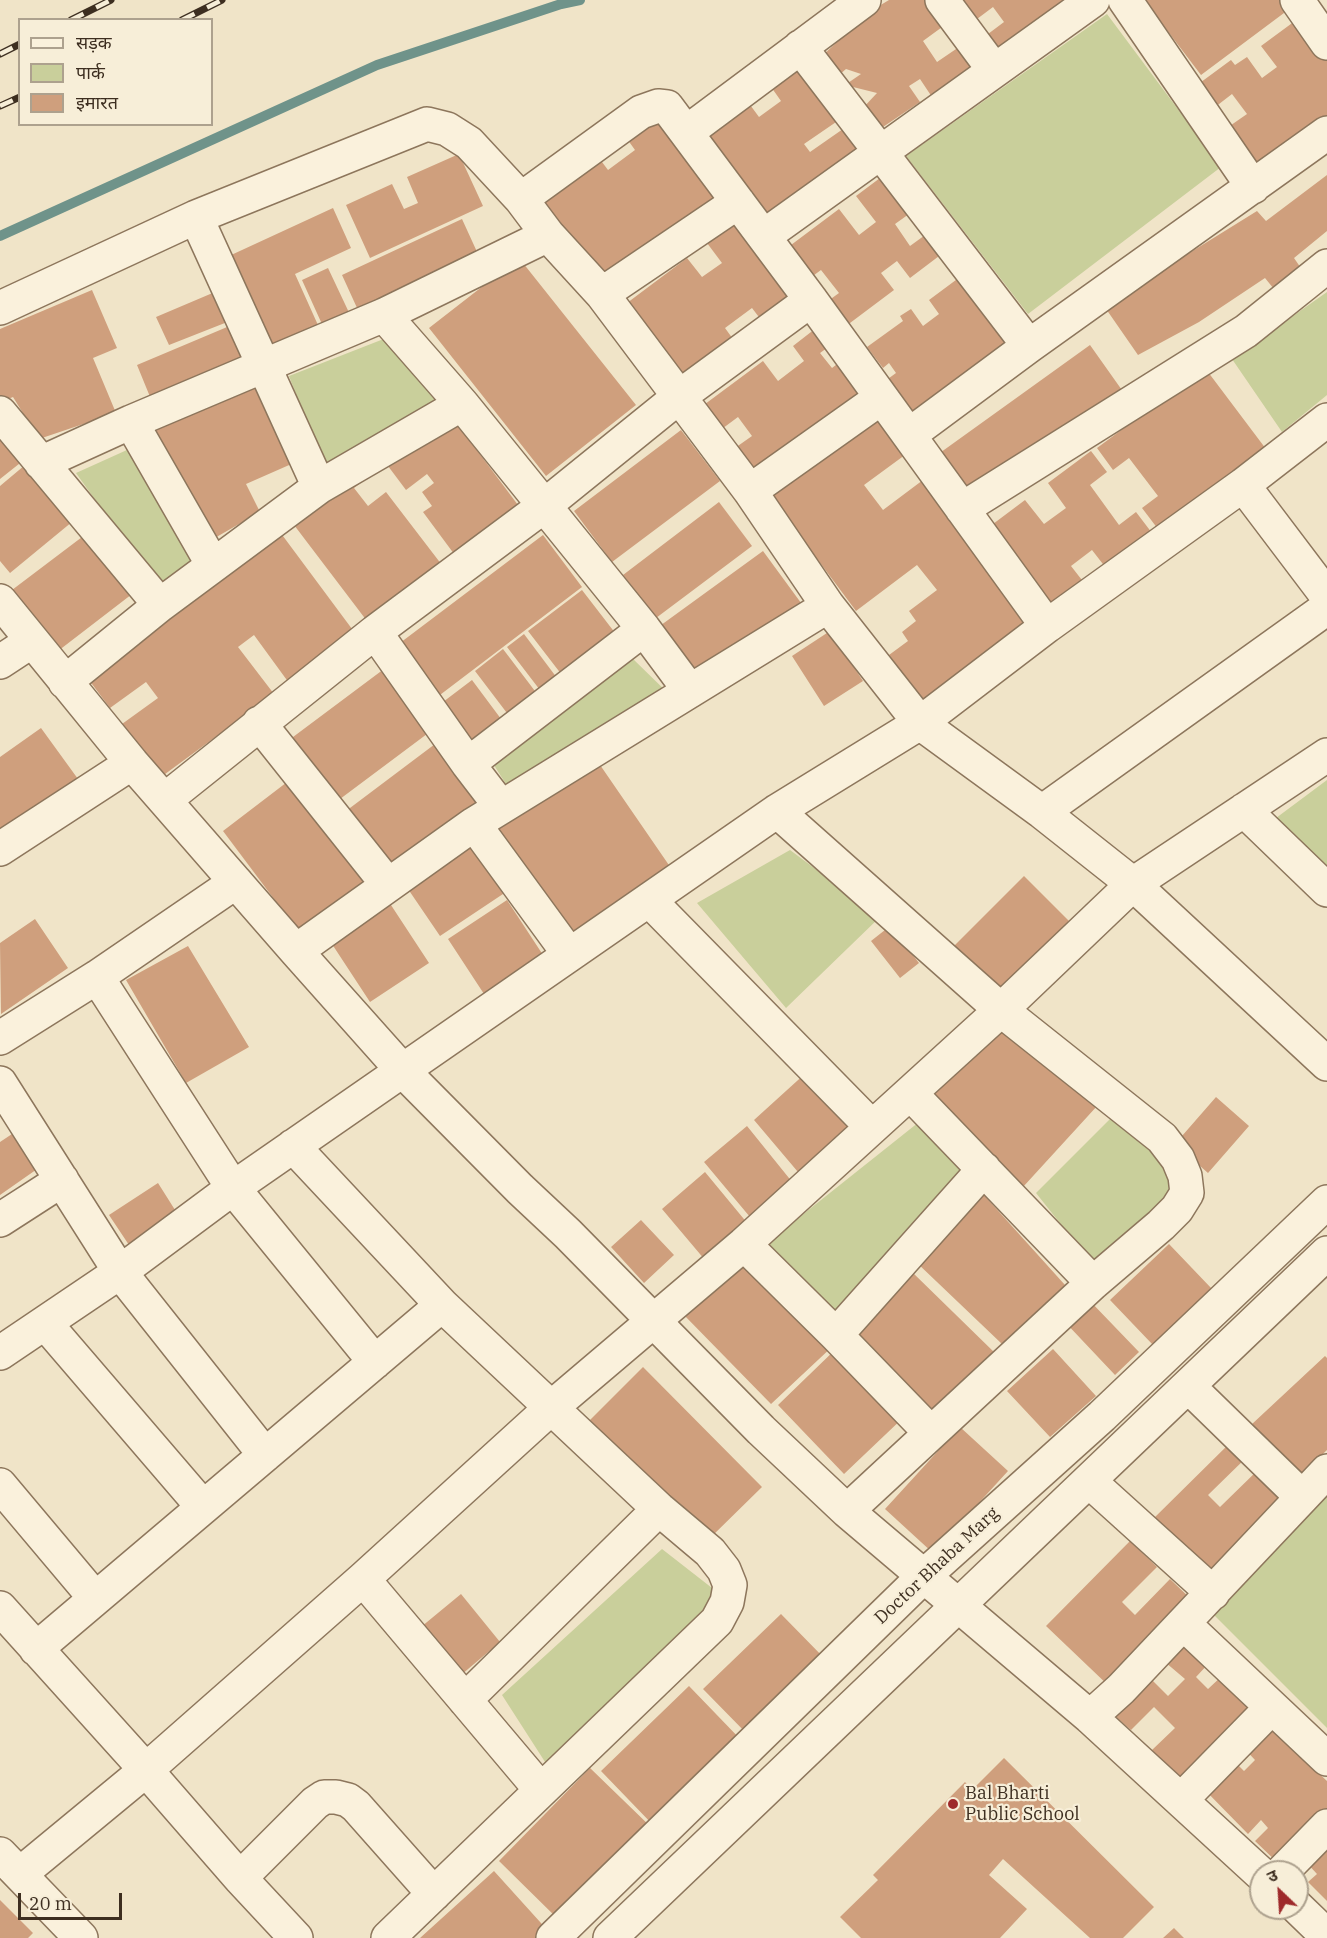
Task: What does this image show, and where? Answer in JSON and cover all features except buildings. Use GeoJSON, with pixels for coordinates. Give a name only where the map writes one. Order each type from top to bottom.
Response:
{"type":"FeatureCollection","features":[{"type":"Feature","properties":{"kind":"street"},"geometry":{"type":"LineString","coordinates":[[687,132],[864,0]]}},
{"type":"Feature","properties":{"kind":"street"},"geometry":{"type":"LineString","coordinates":[[942,0],[994,70]]}},
{"type":"Feature","properties":{"kind":"street"},"geometry":{"type":"LineString","coordinates":[[764,236],[1093,0]]}},
{"type":"Feature","properties":{"kind":"street"},"geometry":{"type":"LineString","coordinates":[[1125,0],[1253,188]]}},
{"type":"Feature","properties":{"kind":"street"},"geometry":{"type":"LineString","coordinates":[[1297,0],[1327,43]]}},
{"type":"Feature","properties":{"kind":"street"},"geometry":{"type":"LineString","coordinates":[[800,47],[1029,346]]}},
{"type":"Feature","properties":{"kind":"street"},"geometry":{"type":"LineString","coordinates":[[521,199],[641,112],[658,106],[667,107],[811,300],[1047,626]]}},
{"type":"Feature","properties":{"kind":"street"},"geometry":{"type":"LineString","coordinates":[[0,308],[196,217],[427,124],[447,129],[469,143],[521,199],[548,235],[602,294],[750,491],[828,606],[920,723],[1042,812],[1133,884],[1327,1064]]}},
{"type":"Feature","properties":{"kind":"street"},"geometry":{"type":"LineString","coordinates":[[909,435],[1029,346],[1327,133]]}},
{"type":"Feature","properties":{"kind":"street"},"geometry":{"type":"LineString","coordinates":[[602,294],[738,202]]}},
{"type":"Feature","properties":{"kind":"street"},"geometry":{"type":"LineString","coordinates":[[196,217],[319,487]]}},
{"type":"Feature","properties":{"kind":"street"},"geometry":{"type":"LineString","coordinates":[[41,463],[131,422],[384,315],[548,235]]}},
{"type":"Feature","properties":{"kind":"street"},"geometry":{"type":"LineString","coordinates":[[962,509],[1246,331],[1327,266]]}},
{"type":"Feature","properties":{"kind":"street"},"geometry":{"type":"LineString","coordinates":[[166,799],[375,632],[544,506],[680,396],[811,300]]}},
{"type":"Feature","properties":{"kind":"street"},"geometry":{"type":"LineString","coordinates":[[384,315],[462,404],[644,629],[690,691]]}},
{"type":"Feature","properties":{"kind":"street"},"geometry":{"type":"LineString","coordinates":[[750,491],[881,398]]}},
{"type":"Feature","properties":{"kind":"street"},"geometry":{"type":"LineString","coordinates":[[65,682],[160,605],[319,487],[462,404]]}},
{"type":"Feature","properties":{"kind":"street"},"geometry":{"type":"LineString","coordinates":[[0,413],[160,605]]}},
{"type":"Feature","properties":{"kind":"street"},"geometry":{"type":"LineString","coordinates":[[0,1353],[120,1272],[233,1188],[569,954],[777,812],[920,723],[1047,626],[1243,485],[1327,420]]}},
{"type":"Feature","properties":{"kind":"street"},"geometry":{"type":"LineString","coordinates":[[131,422],[213,565]]}},
{"type":"Feature","properties":{"kind":"street"},"geometry":{"type":"LineString","coordinates":[[1243,485],[1327,596]]}},
{"type":"Feature","properties":{"kind":"street"},"geometry":{"type":"LineString","coordinates":[[0,601],[132,763],[403,1071],[609,1276],[652,1322],[847,1511],[1090,1717],[1249,1863]]}},
{"type":"Feature","properties":{"kind":"street"},"geometry":{"type":"LineString","coordinates":[[296,951],[488,815],[828,606]]}},
{"type":"Feature","properties":{"kind":"street"},"geometry":{"type":"LineString","coordinates":[[1042,812],[1327,608]]}},
{"type":"Feature","properties":{"kind":"street"},"geometry":{"type":"LineString","coordinates":[[468,764],[644,629]]}},
{"type":"Feature","properties":{"kind":"street"},"geometry":{"type":"LineString","coordinates":[[375,632],[468,764],[488,815],[569,954]]}},
{"type":"Feature","properties":{"kind":"street"},"geometry":{"type":"LineString","coordinates":[[0,662],[32,641]]}},
{"type":"Feature","properties":{"kind":"street"},"geometry":{"type":"LineString","coordinates":[[259,723],[388,885]]}},
{"type":"Feature","properties":{"kind":"street"},"geometry":{"type":"LineString","coordinates":[[81,1938],[10,1864],[146,1770],[363,1579],[552,1407],[744,1244],[1001,1010],[1133,884],[1327,755]]}},
{"type":"Feature","properties":{"kind":"street"},"geometry":{"type":"LineString","coordinates":[[0,849],[132,763]]}},
{"type":"Feature","properties":{"kind":"street"},"geometry":{"type":"LineString","coordinates":[[1244,810],[1327,890]]}},
{"type":"Feature","properties":{"kind":"street"},"geometry":{"type":"LineString","coordinates":[[777,812],[1001,1010],[1162,1138],[1178,1159],[1185,1176],[1187,1193],[1177,1209],[1161,1225],[1093,1283],[847,1511]]}},
{"type":"Feature","properties":{"kind":"street"},"geometry":{"type":"LineString","coordinates":[[0,1038],[98,977],[236,882]]}},
{"type":"Feature","properties":{"kind":"street"},"geometry":{"type":"LineString","coordinates":[[649,900],[872,1127]]}},
{"type":"Feature","properties":{"kind":"street"},"geometry":{"type":"LineString","coordinates":[[98,977],[233,1188],[375,1362]]}},
{"type":"Feature","properties":{"kind":"street"},"geometry":{"type":"LineString","coordinates":[[0,1083],[120,1272],[265,1455]]}},
{"type":"Feature","properties":{"kind":"street"},"geometry":{"type":"LineString","coordinates":[[910,1093],[1093,1283]]}},
{"type":"Feature","properties":{"kind":"street"},"geometry":{"type":"LineString","coordinates":[[293,1146],[442,1305],[659,1509],[710,1552],[724,1570],[730,1586],[728,1602],[717,1621],[388,1938]]}},
{"type":"Feature","properties":{"kind":"street"},"geometry":{"type":"LineString","coordinates":[[836,1335],[984,1169]]}},
{"type":"Feature","properties":{"kind":"street"},"geometry":{"type":"LineString","coordinates":[[0,1220],[62,1180]]}},
{"type":"Feature","properties":{"kind":"street","name":"Doctor Bhaba Marg"},"geometry":{"type":"LineString","coordinates":[[554,1938],[924,1576],[1102,1416],[1327,1202]]}},
{"type":"Feature","properties":{"kind":"street"},"geometry":{"type":"LineString","coordinates":[[744,1244],[930,1432]]}},
{"type":"Feature","properties":{"kind":"street"},"geometry":{"type":"LineString","coordinates":[[610,1938],[1327,1253]]}},
{"type":"Feature","properties":{"kind":"street"},"geometry":{"type":"LineString","coordinates":[[36,1649],[442,1305]]}},
{"type":"Feature","properties":{"kind":"street"},"geometry":{"type":"LineString","coordinates":[[45,1323],[203,1507]]}},
{"type":"Feature","properties":{"kind":"street"},"geometry":{"type":"LineString","coordinates":[[1188,1386],[1302,1497]]}},
{"type":"Feature","properties":{"kind":"street"},"geometry":{"type":"LineString","coordinates":[[1090,1717],[1121,1689],[1184,1624],[1327,1471]]}},
{"type":"Feature","properties":{"kind":"street"},"geometry":{"type":"LineString","coordinates":[[1089,1481],[1213,1593]]}},
{"type":"Feature","properties":{"kind":"street"},"geometry":{"type":"LineString","coordinates":[[0,1485],[95,1598]]}},
{"type":"Feature","properties":{"kind":"street"},"geometry":{"type":"LineString","coordinates":[[465,1700],[659,1509]]}},
{"type":"Feature","properties":{"kind":"street"},"geometry":{"type":"LineString","coordinates":[[363,1579],[541,1790]]}},
{"type":"Feature","properties":{"kind":"street"},"geometry":{"type":"LineString","coordinates":[[0,1608],[296,1938]]}},
{"type":"Feature","properties":{"kind":"street"},"geometry":{"type":"LineString","coordinates":[[1184,1624],[1327,1759]]}},
{"type":"Feature","properties":{"kind":"street"},"geometry":{"type":"LineString","coordinates":[[1181,1800],[1272,1707]]}},
{"type":"Feature","properties":{"kind":"street"},"geometry":{"type":"LineString","coordinates":[[240,1878],[315,1803],[324,1797],[336,1797],[348,1800],[356,1806],[434,1894]]}},
{"type":"Feature","properties":{"kind":"street"},"geometry":{"type":"LineString","coordinates":[[1294,1860],[1327,1826]]}},
{"type":"Feature","properties":{"kind":"street"},"geometry":{"type":"LineString","coordinates":[[1309,1919],[1327,1936]]}},
{"type":"Feature","properties":{"kind":"green space"},"geometry":{"type":"Polygon","coordinates":[[[1107,14],[1221,167],[1028,314],[906,156],[1107,14]]]}},
{"type":"Feature","properties":{"kind":"green space"},"geometry":{"type":"Polygon","coordinates":[[[1327,292],[1327,395],[1282,432],[1232,359],[1327,292]]]}},
{"type":"Feature","properties":{"kind":"green space"},"geometry":{"type":"Polygon","coordinates":[[[399,333],[449,398],[326,472],[289,376],[399,333]]]}},
{"type":"Feature","properties":{"kind":"green space"},"geometry":{"type":"Polygon","coordinates":[[[138,445],[207,564],[161,592],[76,473],[138,445]]]}},
{"type":"Feature","properties":{"kind":"green space"},"geometry":{"type":"Polygon","coordinates":[[[631,657],[673,698],[511,792],[492,762],[631,657]]]}},
{"type":"Feature","properties":{"kind":"green space"},"geometry":{"type":"Polygon","coordinates":[[[1327,780],[1327,877],[1272,821],[1327,780]]]}},
{"type":"Feature","properties":{"kind":"green space"},"geometry":{"type":"Polygon","coordinates":[[[790,850],[880,917],[786,1008],[697,903],[790,850]]]}},
{"type":"Feature","properties":{"kind":"green space"},"geometry":{"type":"Polygon","coordinates":[[[1113,1116],[1188,1185],[1095,1267],[1036,1193],[1113,1116]]]}},
{"type":"Feature","properties":{"kind":"green space"},"geometry":{"type":"Polygon","coordinates":[[[919,1122],[969,1168],[837,1314],[767,1243],[919,1122]]]}},
{"type":"Feature","properties":{"kind":"green space"},"geometry":{"type":"Polygon","coordinates":[[[1327,1495],[1327,1728],[1211,1612],[1327,1495]]]}},
{"type":"Feature","properties":{"kind":"green space"},"geometry":{"type":"Polygon","coordinates":[[[662,1549],[721,1595],[547,1765],[502,1695],[662,1549]]]}},
{"type":"Feature","properties":{"kind":"waterway"},"geometry":{"type":"LineString","coordinates":[[0,236],[377,65],[561,4],[580,0]]}},
{"type":"Feature","properties":{"kind":"railway"},"geometry":{"type":"LineString","coordinates":[[75,18],[111,0]]}},
{"type":"Feature","properties":{"kind":"railway"},"geometry":{"type":"LineString","coordinates":[[186,18],[222,0]]}},
{"type":"Feature","properties":{"kind":"railway"},"geometry":{"type":"LineString","coordinates":[[0,54],[18,45]]}},
{"type":"Feature","properties":{"kind":"railway"},"geometry":{"type":"LineString","coordinates":[[0,106],[18,98]]}},
{"type":"Feature","properties":{"kind":"place","name":"Bal Bharti Public School"},"geometry":{"type":"Point","coordinates":[953,1804]}}]}
